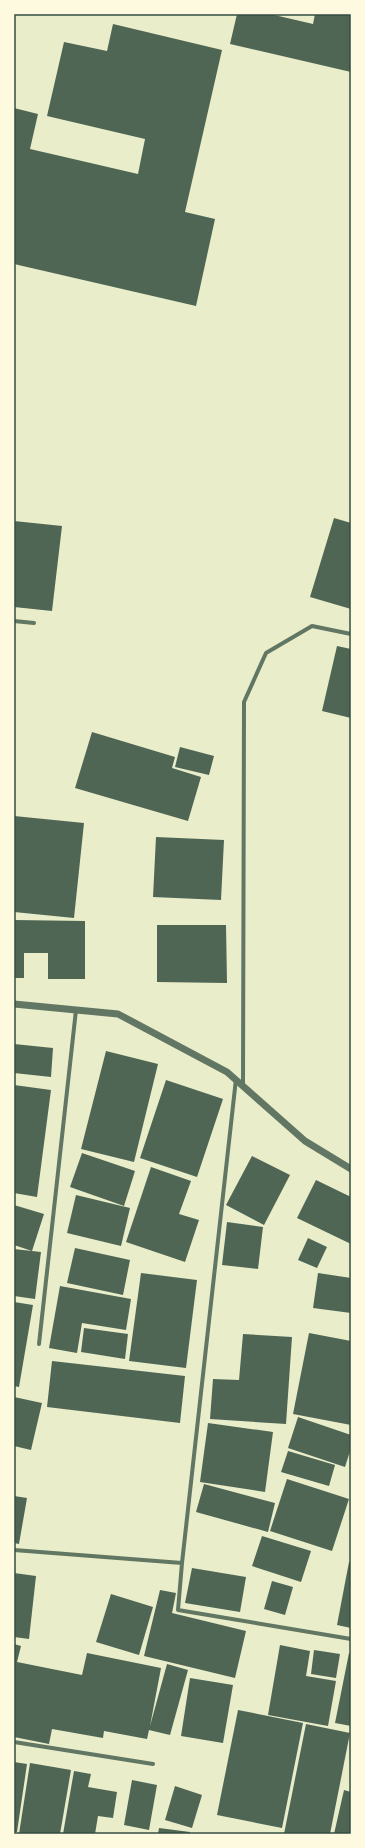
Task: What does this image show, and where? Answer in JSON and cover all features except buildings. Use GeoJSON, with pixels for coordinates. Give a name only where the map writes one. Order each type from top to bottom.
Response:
{"type":"FeatureCollection","features":[{"type":"Feature","properties":{"kind":"street"},"geometry":{"type":"LineString","coordinates":[[14,621],[34,623]]}},
{"type":"Feature","properties":{"kind":"street"},"geometry":{"type":"LineString","coordinates":[[243,1085],[244,702],[266,653],[312,626],[351,634]]}},
{"type":"Feature","properties":{"kind":"street"},"geometry":{"type":"LineString","coordinates":[[14,1004],[118,1014],[227,1072],[305,1141],[351,1169]]}},
{"type":"Feature","properties":{"kind":"street"},"geometry":{"type":"LineString","coordinates":[[39,1344],[76,1010]]}},
{"type":"Feature","properties":{"kind":"street"},"geometry":{"type":"LineString","coordinates":[[236,1079],[178,1610],[351,1639]]}},
{"type":"Feature","properties":{"kind":"street"},"geometry":{"type":"LineString","coordinates":[[14,1550],[182,1563]]}},
{"type":"Feature","properties":{"kind":"street"},"geometry":{"type":"LineString","coordinates":[[14,1742],[153,1764]]}}]}
